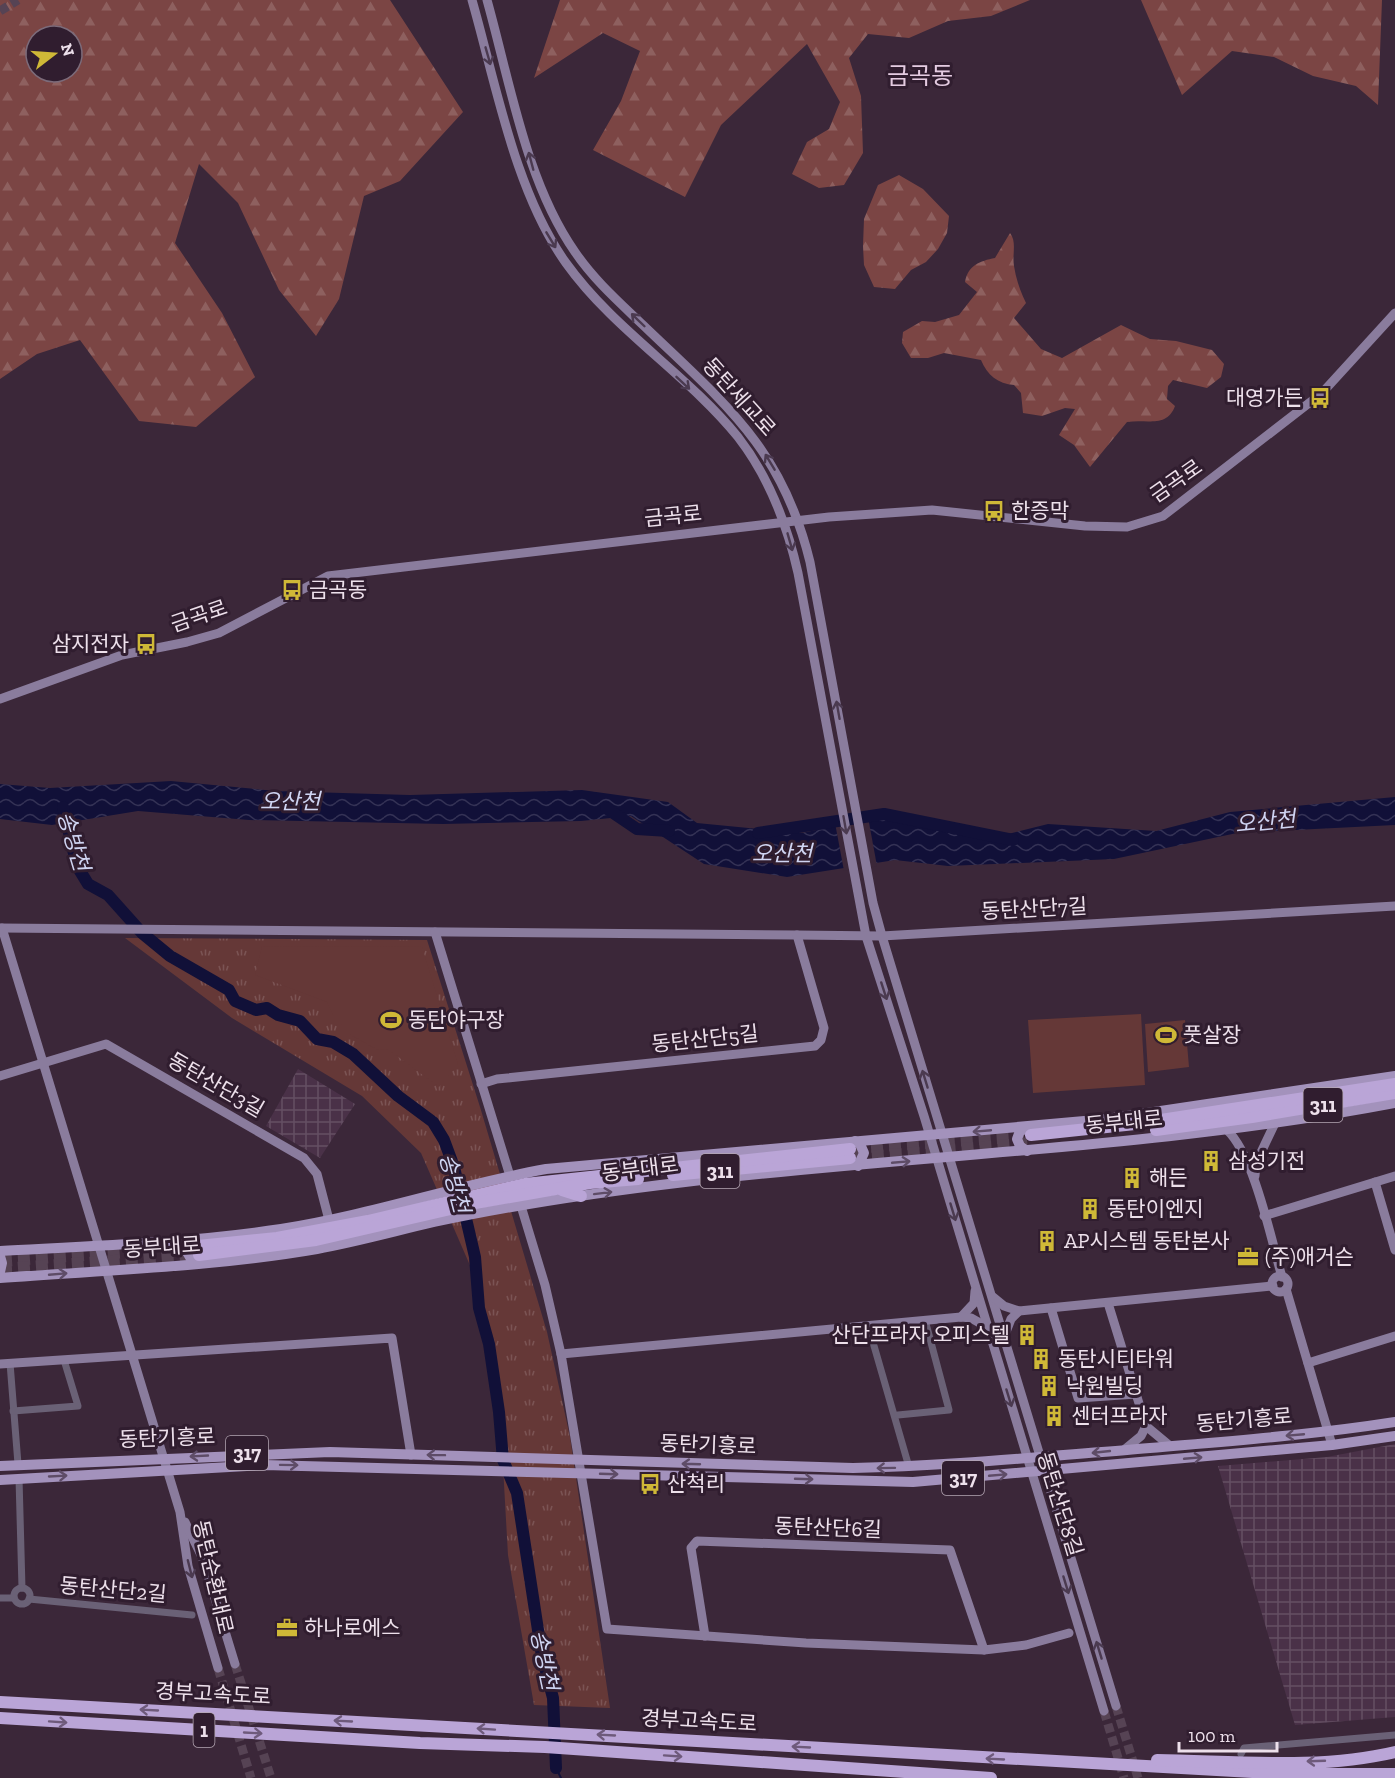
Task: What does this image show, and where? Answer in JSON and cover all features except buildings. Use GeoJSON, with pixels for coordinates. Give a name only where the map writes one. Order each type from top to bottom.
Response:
{"type":"FeatureCollection","features":[{"type":"Feature","properties":{"kind":"highway"},"geometry":{"type":"LineString","coordinates":[[1228,1103],[1269,1099],[1330,1088],[1395,1084]]}},
{"type":"Feature","properties":{"kind":"highway","name":"동부대로"},"geometry":{"type":"LineString","coordinates":[[1030,1139],[1395,1084]]}},
{"type":"Feature","properties":{"kind":"highway"},"geometry":{"type":"LineString","coordinates":[[1338,1112],[1389,1094]]}},
{"type":"Feature","properties":{"kind":"highway","name":"동부대로"},"geometry":{"type":"LineString","coordinates":[[1030,1139],[1252,1117],[1389,1094]]}},
{"type":"Feature","properties":{"kind":"highway","name":"동부대로"},"geometry":{"type":"LineString","coordinates":[[482,1196],[853,1153]]}},
{"type":"Feature","properties":{"kind":"highway","name":"동부대로"},"geometry":{"type":"LineString","coordinates":[[196,1251],[316,1240],[482,1196],[590,1175],[853,1153]]}},
{"type":"Feature","properties":{"kind":"highway"},"geometry":{"type":"LineString","coordinates":[[482,1196],[492,1185],[543,1176],[546,1169]]}},
{"type":"Feature","properties":{"kind":"highway"},"geometry":{"type":"LineString","coordinates":[[558,1188],[581,1196]]}},
{"type":"Feature","properties":{"kind":"highway","name":"경부고속도로"},"geometry":{"type":"LineString","coordinates":[[0,1702],[1029,1761],[1288,1774],[1395,1774]]}},
{"type":"Feature","properties":{"kind":"highway","name":"경부고속도로"},"geometry":{"type":"LineString","coordinates":[[0,1718],[414,1743],[545,1747],[991,1778]]}},
{"type":"Feature","properties":{"kind":"highway"},"geometry":{"type":"LineString","coordinates":[[1029,1761],[1338,1760],[1395,1754]]}},
{"type":"Feature","properties":{"kind":"main road","name":"동부대로"},"geometry":{"type":"LineString","coordinates":[[0,1278],[106,1270],[329,1220],[454,1204],[482,1196],[510,1176],[546,1169],[853,1153],[950,1158],[1030,1139],[1395,1076]]}},
{"type":"Feature","properties":{"kind":"main road","name":"동부대로"},"geometry":{"type":"LineString","coordinates":[[482,1196],[521,1206],[687,1182],[853,1153],[943,1134],[1030,1139],[1227,1130],[1395,1102]]}},
{"type":"Feature","properties":{"kind":"main road","name":"동부대로"},"geometry":{"type":"LineString","coordinates":[[0,1251],[99,1245],[196,1251]]}},
{"type":"Feature","properties":{"kind":"main road"},"geometry":{"type":"LineString","coordinates":[[0,1256],[2,1263],[0,1272]]}},
{"type":"Feature","properties":{"kind":"main road","name":"동탄기흥로"},"geometry":{"type":"LineString","coordinates":[[0,1466],[296,1452],[853,1468],[909,1467],[1040,1459],[1330,1432],[1395,1422]]}},
{"type":"Feature","properties":{"kind":"main road","name":"동탄기흥로"},"geometry":{"type":"LineString","coordinates":[[0,1480],[264,1465],[897,1482],[1332,1445],[1395,1436]]}},
{"type":"Feature","properties":{"kind":"street","name":"동탄세교로"},"geometry":{"type":"LineString","coordinates":[[472,0],[525,186],[549,238],[574,275],[601,304],[738,437],[770,488],[784,522],[798,573],[866,936]]}},
{"type":"Feature","properties":{"kind":"street","name":"동탄세교로"},"geometry":{"type":"LineString","coordinates":[[487,0],[536,176],[559,229],[598,282],[738,417],[774,467],[798,520],[812,573],[873,903],[882,936]]}},
{"type":"Feature","properties":{"kind":"street","name":"금곡로"},"geometry":{"type":"LineString","coordinates":[[0,699],[122,656],[219,633],[328,576],[798,520],[932,510],[1085,526],[1127,527],[1163,516],[1329,386],[1395,313]]}},
{"type":"Feature","properties":{"kind":"street","name":"동탄산단7길"},"geometry":{"type":"LineString","coordinates":[[866,936],[1395,906]]}},
{"type":"Feature","properties":{"kind":"street"},"geometry":{"type":"LineString","coordinates":[[180,1512],[1,928],[866,936],[930,1136]]}},
{"type":"Feature","properties":{"kind":"street"},"geometry":{"type":"LineString","coordinates":[[435,932],[510,1176]]}},
{"type":"Feature","properties":{"kind":"street","name":"동탄산단5길"},"geometry":{"type":"LineString","coordinates":[[481,1084],[497,1079],[814,1046],[821,1040],[824,1028],[797,935]]}},
{"type":"Feature","properties":{"kind":"street"},"geometry":{"type":"LineString","coordinates":[[882,936],[943,1134]]}},
{"type":"Feature","properties":{"kind":"street","name":"동탄산단3길"},"geometry":{"type":"LineString","coordinates":[[0,1076],[106,1044],[304,1158],[317,1174],[329,1220]]}},
{"type":"Feature","properties":{"kind":"street"},"geometry":{"type":"LineString","coordinates":[[1254,1185],[1256,1162],[1275,1123]]}},
{"type":"Feature","properties":{"kind":"street"},"geometry":{"type":"LineString","coordinates":[[1227,1130],[1239,1144],[1282,1277],[1287,1282],[1286,1289],[1332,1445]]}},
{"type":"Feature","properties":{"kind":"street","name":"동탄산단8길"},"geometry":{"type":"LineString","coordinates":[[943,1134],[1116,1706]]}},
{"type":"Feature","properties":{"kind":"street","name":"동탄산단8길"},"geometry":{"type":"LineString","coordinates":[[930,1136],[1104,1711]]}},
{"type":"Feature","properties":{"kind":"street"},"geometry":{"type":"LineString","coordinates":[[1264,1216],[1395,1176]]}},
{"type":"Feature","properties":{"kind":"street"},"geometry":{"type":"LineString","coordinates":[[1375,1182],[1395,1250]]}},
{"type":"Feature","properties":{"kind":"street"},"geometry":{"type":"LineString","coordinates":[[521,1206],[545,1285],[561,1354],[581,1461],[607,1629],[984,1650],[1026,1645],[1069,1634]]}},
{"type":"Feature","properties":{"kind":"street"},"geometry":{"type":"LineString","coordinates":[[1282,1277],[1275,1279],[1273,1286],[1277,1292],[1286,1289]]}},
{"type":"Feature","properties":{"kind":"street"},"geometry":{"type":"LineString","coordinates":[[961,1317],[974,1302],[975,1286]]}},
{"type":"Feature","properties":{"kind":"street"},"geometry":{"type":"LineString","coordinates":[[991,1295],[1004,1306],[1019,1311],[1273,1286]]}},
{"type":"Feature","properties":{"kind":"street"},"geometry":{"type":"LineString","coordinates":[[1108,1303],[1146,1426],[1170,1446]]}},
{"type":"Feature","properties":{"kind":"street"},"geometry":{"type":"LineString","coordinates":[[1051,1308],[1078,1398],[1136,1394]]}},
{"type":"Feature","properties":{"kind":"street"},"geometry":{"type":"LineString","coordinates":[[1004,1338],[1011,1319],[1019,1311]]}},
{"type":"Feature","properties":{"kind":"street"},"geometry":{"type":"LineString","coordinates":[[561,1354],[961,1317],[971,1318],[987,1327]]}},
{"type":"Feature","properties":{"kind":"street"},"geometry":{"type":"LineString","coordinates":[[898,1415],[949,1410],[925,1320]]}},
{"type":"Feature","properties":{"kind":"street"},"geometry":{"type":"LineString","coordinates":[[868,1325],[909,1467]]}},
{"type":"Feature","properties":{"kind":"street"},"geometry":{"type":"LineString","coordinates":[[1308,1363],[1395,1336]]}},
{"type":"Feature","properties":{"kind":"street"},"geometry":{"type":"LineString","coordinates":[[18,1464],[13,1411],[5,1364],[392,1338],[411,1455]]}},
{"type":"Feature","properties":{"kind":"street"},"geometry":{"type":"LineString","coordinates":[[13,1411],[78,1406],[64,1360]]}},
{"type":"Feature","properties":{"kind":"street"},"geometry":{"type":"LineString","coordinates":[[1124,1450],[1141,1436],[1146,1426]]}},
{"type":"Feature","properties":{"kind":"street"},"geometry":{"type":"LineString","coordinates":[[19,1478],[22,1588]]}},
{"type":"Feature","properties":{"kind":"street","name":"동탄순환대로"},"geometry":{"type":"LineString","coordinates":[[180,1512],[203,1559],[235,1664]]}},
{"type":"Feature","properties":{"kind":"street","name":"동탄순환대로"},"geometry":{"type":"LineString","coordinates":[[180,1512],[188,1566],[218,1668]]}},
{"type":"Feature","properties":{"kind":"street","name":"동탄산단6길"},"geometry":{"type":"LineString","coordinates":[[705,1636],[691,1548],[697,1541],[950,1550],[984,1650]]}},
{"type":"Feature","properties":{"kind":"street"},"geometry":{"type":"LineString","coordinates":[[14,1599],[15,1592],[22,1588]]}},
{"type":"Feature","properties":{"kind":"street"},"geometry":{"type":"LineString","coordinates":[[0,1598],[14,1599],[22,1604],[29,1599],[29,1592],[22,1588]]}},
{"type":"Feature","properties":{"kind":"street","name":"동탄산단2길"},"geometry":{"type":"LineString","coordinates":[[29,1599],[192,1615]]}},
{"type":"Feature","properties":{"kind":"street"},"geometry":{"type":"LineString","coordinates":[[1241,1754],[1244,1748],[1395,1735]]}},
{"type":"Feature","properties":{"kind":"shaded area"},"geometry":{"type":"Polygon","coordinates":[[[298,1069],[355,1104],[320,1158],[266,1126],[298,1069]]]}},
{"type":"Feature","properties":{"kind":"shaded area"},"geometry":{"type":"Polygon","coordinates":[[[1395,1444],[1395,1717],[1295,1725],[1218,1466],[1327,1457],[1395,1444]]]}},
{"type":"Feature","properties":{"kind":"green space"},"geometry":{"type":"Polygon","coordinates":[[[0,0],[390,0],[463,112],[400,181],[364,196],[339,299],[316,336],[279,290],[238,203],[199,164],[175,243],[222,313],[255,377],[196,427],[139,421],[80,340],[37,354],[0,379],[0,0]]]}},
{"type":"Feature","properties":{"kind":"green space"},"geometry":{"type":"Polygon","coordinates":[[[560,0],[1030,0],[991,16],[948,21],[909,38],[868,34],[849,58],[861,96],[863,153],[844,185],[819,188],[792,174],[807,142],[829,129],[840,102],[807,44],[721,125],[685,197],[593,150],[621,101],[640,51],[603,33],[534,78],[560,0]]]}},
{"type":"Feature","properties":{"kind":"green space"},"geometry":{"type":"Polygon","coordinates":[[[1141,0],[1382,0],[1378,105],[1356,86],[1313,76],[1274,57],[1232,51],[1182,95],[1141,0]]]}},
{"type":"Feature","properties":{"kind":"green space"},"geometry":{"type":"Polygon","coordinates":[[[899,175],[923,189],[949,216],[947,233],[938,249],[926,262],[911,270],[895,289],[874,287],[864,265],[864,219],[878,185],[899,175]]]}},
{"type":"Feature","properties":{"kind":"green space"},"geometry":{"type":"Polygon","coordinates":[[[1010,233],[1013,240],[1016,276],[1026,303],[1014,318],[1041,349],[1062,358],[1121,325],[1150,339],[1176,341],[1212,350],[1224,364],[1221,377],[1207,388],[1173,380],[1168,386],[1167,399],[1175,406],[1171,413],[1162,420],[1127,422],[1090,467],[1074,445],[1059,435],[1075,409],[1065,408],[1042,416],[1023,413],[1021,393],[1014,385],[994,378],[986,370],[981,360],[944,353],[928,358],[911,358],[902,343],[903,332],[922,321],[935,322],[959,315],[977,292],[965,282],[969,272],[980,262],[995,258],[1010,233]]]}},
{"type":"Feature","properties":{"kind":"green space"},"geometry":{"type":"Polygon","coordinates":[[[125,938],[427,940],[547,1332],[570,1437],[610,1708],[534,1705],[508,1555],[502,1448],[479,1286],[421,1153],[362,1096],[232,1018],[125,938]]]}},
{"type":"Feature","properties":{"kind":"green space","name":"동탄야구장"},"geometry":{"type":"Polygon","coordinates":[[[262,946],[422,947],[458,1064],[439,1087],[389,1050],[376,1049],[351,1035],[333,1015],[327,1002],[255,975],[262,946]]]}},
{"type":"Feature","properties":{"kind":"green space"},"geometry":{"type":"Polygon","coordinates":[[[1141,1014],[1145,1085],[1033,1093],[1028,1020],[1141,1014]]]}},
{"type":"Feature","properties":{"kind":"green space"},"geometry":{"type":"Polygon","coordinates":[[[1185,1020],[1189,1067],[1148,1072],[1145,1024],[1185,1020]]]}},
{"type":"Feature","properties":{"kind":"water","name":"오산천"},"geometry":{"type":"Polygon","coordinates":[[[171,781],[276,791],[410,795],[582,790],[668,802],[697,823],[802,833],[880,817],[996,837],[1048,824],[1156,831],[1230,812],[1395,797],[1395,825],[1237,833],[1114,859],[948,866],[895,860],[787,877],[704,864],[631,816],[581,821],[443,824],[249,820],[138,811],[52,825],[0,819],[0,784],[50,788],[171,781]]]}},
{"type":"Feature","properties":{"kind":"pier"},"geometry":{"type":"Polygon","coordinates":[[[868,817],[877,866],[844,871],[835,823],[868,817]]]}},
{"type":"Feature","properties":{"kind":"waterway","name":"송방천"},"geometry":{"type":"LineString","coordinates":[[63,807],[77,866],[88,884],[108,895],[142,933],[170,956],[229,990],[235,1001],[256,1010],[267,1008],[278,1015],[300,1021],[317,1039],[333,1042],[353,1054],[398,1096],[433,1122],[444,1140],[454,1167],[475,1257],[479,1308],[489,1344],[503,1460],[517,1493],[542,1656],[553,1698],[556,1768]]}},
{"type":"Feature","properties":{"kind":"waterway","name":"오산천"},"geometry":{"type":"LineString","coordinates":[[606,808],[637,829],[669,831]]}},
{"type":"Feature","properties":{"kind":"waterway","name":"오산천"},"geometry":{"type":"LineString","coordinates":[[758,833],[884,814],[1013,840]]}},
{"type":"Feature","properties":{"kind":"waterway","name":"송방천"},"geometry":{"type":"LineString","coordinates":[[556,1768],[561,1778]]}},
{"type":"Feature","properties":{"kind":"tunnel"},"geometry":{"type":"LineString","coordinates":[[0,11],[18,0]]}},
{"type":"Feature","properties":{"kind":"tunnel"},"geometry":{"type":"LineString","coordinates":[[853,1148],[1024,1136]]}},
{"type":"Feature","properties":{"kind":"tunnel"},"geometry":{"type":"LineString","coordinates":[[854,1158],[1032,1143]]}},
{"type":"Feature","properties":{"kind":"tunnel"},"geometry":{"type":"LineString","coordinates":[[0,1261],[197,1247]]}},
{"type":"Feature","properties":{"kind":"tunnel"},"geometry":{"type":"LineString","coordinates":[[0,1269],[199,1255]]}},
{"type":"Feature","properties":{"kind":"tunnel"},"geometry":{"type":"LineString","coordinates":[[235,1664],[271,1778]]}},
{"type":"Feature","properties":{"kind":"tunnel"},"geometry":{"type":"LineString","coordinates":[[218,1668],[251,1778]]}},
{"type":"Feature","properties":{"kind":"tunnel"},"geometry":{"type":"LineString","coordinates":[[1116,1706],[1138,1778]]}},
{"type":"Feature","properties":{"kind":"tunnel"},"geometry":{"type":"LineString","coordinates":[[1104,1711],[1124,1778]]}},
{"type":"Feature","properties":{"kind":"place","name":"대영가든"},"geometry":{"type":"Point","coordinates":[1320,398]}},
{"type":"Feature","properties":{"kind":"place","name":"한증막"},"geometry":{"type":"Point","coordinates":[994,511]}},
{"type":"Feature","properties":{"kind":"place","name":"금곡동"},"geometry":{"type":"Point","coordinates":[292,590]}},
{"type":"Feature","properties":{"kind":"place","name":"삼지전자"},"geometry":{"type":"Point","coordinates":[146,644]}},
{"type":"Feature","properties":{"kind":"place","name":"동탄야구장"},"geometry":{"type":"Point","coordinates":[391,1020]}},
{"type":"Feature","properties":{"kind":"place","name":"풋살장"},"geometry":{"type":"Point","coordinates":[1166,1035]}},
{"type":"Feature","properties":{"kind":"place","name":"삼성기전"},"geometry":{"type":"Point","coordinates":[1211,1161]}},
{"type":"Feature","properties":{"kind":"place","name":"해든"},"geometry":{"type":"Point","coordinates":[1132,1178]}},
{"type":"Feature","properties":{"kind":"place","name":"동탄이엔지"},"geometry":{"type":"Point","coordinates":[1090,1209]}},
{"type":"Feature","properties":{"kind":"place","name":"AP시스템 동탄본사"},"geometry":{"type":"Point","coordinates":[1047,1241]}},
{"type":"Feature","properties":{"kind":"place","name":"(주)애거슨"},"geometry":{"type":"Point","coordinates":[1248,1257]}},
{"type":"Feature","properties":{"kind":"place","name":"산단프라자 오피스텔"},"geometry":{"type":"Point","coordinates":[1027,1335]}},
{"type":"Feature","properties":{"kind":"place","name":"동탄시티타워"},"geometry":{"type":"Point","coordinates":[1041,1359]}},
{"type":"Feature","properties":{"kind":"place","name":"낙원빌딩"},"geometry":{"type":"Point","coordinates":[1049,1386]}},
{"type":"Feature","properties":{"kind":"place","name":"센터프라자"},"geometry":{"type":"Point","coordinates":[1054,1416]}},
{"type":"Feature","properties":{"kind":"place","name":"산척리"},"geometry":{"type":"Point","coordinates":[650,1484]}},
{"type":"Feature","properties":{"kind":"place","name":"하나로에스"},"geometry":{"type":"Point","coordinates":[287,1628]}},
{"type":"Feature","properties":{"kind":"district","name":"금곡동"},"geometry":{"type":"Point","coordinates":[920,76]}}]}
